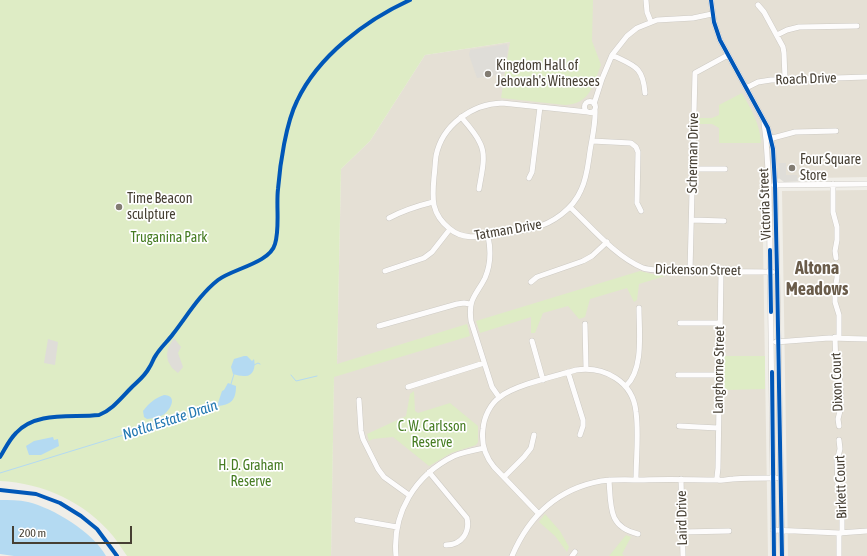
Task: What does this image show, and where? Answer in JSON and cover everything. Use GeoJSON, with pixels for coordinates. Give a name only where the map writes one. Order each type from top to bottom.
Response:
{"type":"FeatureCollection","features":[{"type":"Feature","properties":{"kind":"street"},"geometry":{"type":"LineString","coordinates":[[646,0],[647,12],[651,22]]}},
{"type":"Feature","properties":{"kind":"street","name":"Victoria Street"},"geometry":{"type":"LineString","coordinates":[[711,0],[712,14],[720,40],[763,118],[774,161],[782,556]]}},
{"type":"Feature","properties":{"kind":"street"},"geometry":{"type":"LineString","coordinates":[[758,5],[764,12],[777,35],[784,53],[785,79]]}},
{"type":"Feature","properties":{"kind":"street","name":"Tatman Drive"},"geometry":{"type":"LineString","coordinates":[[594,124],[589,113],[502,103],[477,108],[462,117],[445,135],[439,145],[436,156],[432,192],[435,210],[439,218],[457,234],[475,237],[533,228],[549,222],[559,216],[570,207],[581,191],[587,173],[595,119],[595,106],[599,89],[612,56],[627,36],[637,28],[657,20],[693,18],[712,14]]}},
{"type":"Feature","properties":{"kind":"street"},"geometry":{"type":"LineString","coordinates":[[777,35],[787,30],[799,27],[857,26]]}},
{"type":"Feature","properties":{"kind":"street","name":"Scherman Drive"},"geometry":{"type":"LineString","coordinates":[[690,271],[695,73],[728,55]]}},
{"type":"Feature","properties":{"kind":"street"},"geometry":{"type":"LineString","coordinates":[[612,56],[630,64],[641,73],[644,81],[645,93]]}},
{"type":"Feature","properties":{"kind":"street","name":"Roach Drive"},"geometry":{"type":"LineString","coordinates":[[746,88],[764,80],[867,78]]}},
{"type":"Feature","properties":{"kind":"street","name":"Tatman Drive"},"geometry":{"type":"LineString","coordinates":[[572,110],[584,107],[585,103],[588,102],[599,89]]}},
{"type":"Feature","properties":{"kind":"street"},"geometry":{"type":"LineString","coordinates":[[584,107],[589,113],[595,106],[591,101],[588,102]]}},
{"type":"Feature","properties":{"kind":"street"},"geometry":{"type":"LineString","coordinates":[[529,178],[532,172],[540,107]]}},
{"type":"Feature","properties":{"kind":"street"},"geometry":{"type":"LineString","coordinates":[[462,117],[480,142],[482,148],[479,190]]}},
{"type":"Feature","properties":{"kind":"street"},"geometry":{"type":"LineString","coordinates":[[769,139],[795,132],[836,131]]}},
{"type":"Feature","properties":{"kind":"street","name":"Victoria Street"},"geometry":{"type":"LineString","coordinates":[[769,139],[774,556]]}},
{"type":"Feature","properties":{"kind":"street"},"geometry":{"type":"LineString","coordinates":[[592,141],[631,143],[636,147],[638,152],[637,202],[641,211]]}},
{"type":"Feature","properties":{"kind":"street"},"geometry":{"type":"LineString","coordinates":[[692,169],[725,169]]}},
{"type":"Feature","properties":{"kind":"street"},"geometry":{"type":"LineString","coordinates":[[833,184],[833,212],[837,227],[835,251],[836,258]]}},
{"type":"Feature","properties":{"kind":"street"},"geometry":{"type":"LineString","coordinates":[[769,185],[867,184]]}},
{"type":"Feature","properties":{"kind":"street"},"geometry":{"type":"LineString","coordinates":[[389,218],[414,206],[433,202]]}},
{"type":"Feature","properties":{"kind":"street","name":"Dickenson Street"},"geometry":{"type":"LineString","coordinates":[[570,207],[624,257],[651,270],[777,272]]}},
{"type":"Feature","properties":{"kind":"street"},"geometry":{"type":"LineString","coordinates":[[692,220],[724,221]]}},
{"type":"Feature","properties":{"kind":"street"},"geometry":{"type":"LineString","coordinates":[[385,271],[424,258],[432,252],[450,229]]}},
{"type":"Feature","properties":{"kind":"street"},"geometry":{"type":"LineString","coordinates":[[488,236],[490,256],[488,271],[470,304],[471,321],[492,387],[499,397]]}},
{"type":"Feature","properties":{"kind":"street"},"geometry":{"type":"LineString","coordinates":[[531,282],[537,277],[583,262],[607,242]]}},
{"type":"Feature","properties":{"kind":"street","name":"Dixon Court"},"geometry":{"type":"LineString","coordinates":[[837,271],[838,278],[835,289],[835,302],[838,315],[836,368],[840,381],[839,426]]}},
{"type":"Feature","properties":{"kind":"street","name":"Langhorne Street"},"geometry":{"type":"LineString","coordinates":[[718,478],[721,272]]}},
{"type":"Feature","properties":{"kind":"street"},"geometry":{"type":"LineString","coordinates":[[380,326],[457,304],[470,304]]}},
{"type":"Feature","properties":{"kind":"street"},"geometry":{"type":"LineString","coordinates":[[626,386],[632,381],[638,364],[639,308]]}},
{"type":"Feature","properties":{"kind":"street"},"geometry":{"type":"LineString","coordinates":[[680,323],[720,323]]}},
{"type":"Feature","properties":{"kind":"street"},"geometry":{"type":"LineString","coordinates":[[585,324],[586,368]]}},
{"type":"Feature","properties":{"kind":"street"},"geometry":{"type":"LineString","coordinates":[[771,343],[837,337],[867,339]]}},
{"type":"Feature","properties":{"kind":"street"},"geometry":{"type":"LineString","coordinates":[[532,341],[543,380]]}},
{"type":"Feature","properties":{"kind":"street"},"geometry":{"type":"LineString","coordinates":[[408,387],[484,363]]}},
{"type":"Feature","properties":{"kind":"street"},"geometry":{"type":"LineString","coordinates":[[538,513],[490,462],[484,448],[482,434],[484,422],[490,408],[499,397],[516,388],[586,368],[608,373],[626,386],[636,411],[636,480]]}},
{"type":"Feature","properties":{"kind":"street"},"geometry":{"type":"LineString","coordinates":[[568,372],[583,420],[580,435]]}},
{"type":"Feature","properties":{"kind":"street"},"geometry":{"type":"LineString","coordinates":[[678,375],[719,375]]}},
{"type":"Feature","properties":{"kind":"street"},"geometry":{"type":"LineString","coordinates":[[359,400],[363,439],[378,469],[384,477],[409,495]]}},
{"type":"Feature","properties":{"kind":"street"},"geometry":{"type":"LineString","coordinates":[[679,426],[718,428]]}},
{"type":"Feature","properties":{"kind":"street"},"geometry":{"type":"LineString","coordinates":[[504,477],[531,448],[534,435]]}},
{"type":"Feature","properties":{"kind":"street","name":"Birkett Court"},"geometry":{"type":"LineString","coordinates":[[839,440],[840,449],[837,461],[838,487],[842,502],[839,556]]}},
{"type":"Feature","properties":{"kind":"street"},"geometry":{"type":"LineString","coordinates":[[396,556],[395,544],[397,528],[409,495],[429,472],[442,463],[455,456],[484,448]]}},
{"type":"Feature","properties":{"kind":"street"},"geometry":{"type":"LineString","coordinates":[[429,472],[467,518],[467,527],[462,540],[454,544],[446,545]]}},
{"type":"Feature","properties":{"kind":"street"},"geometry":{"type":"LineString","coordinates":[[512,556],[524,531],[538,513],[567,492],[581,487],[609,480],[780,478]]}},
{"type":"Feature","properties":{"kind":"street","name":"Laird Drive"},"geometry":{"type":"LineString","coordinates":[[681,479],[683,556]]}},
{"type":"Feature","properties":{"kind":"street"},"geometry":{"type":"LineString","coordinates":[[609,480],[611,505],[614,517],[620,526],[627,532],[638,534]]}},
{"type":"Feature","properties":{"kind":"street"},"geometry":{"type":"LineString","coordinates":[[357,520],[397,528]]}},
{"type":"Feature","properties":{"kind":"street"},"geometry":{"type":"LineString","coordinates":[[773,530],[840,533],[867,531]]}},
{"type":"Feature","properties":{"kind":"street"},"geometry":{"type":"LineString","coordinates":[[682,532],[729,531]]}},
{"type":"Feature","properties":{"kind":"shaded area"},"geometry":{"type":"Polygon","coordinates":[[[545,0],[867,0],[867,177],[762,179],[768,556],[331,556],[334,365],[337,364],[341,169],[370,141],[425,55],[510,42],[545,0]]]}},
{"type":"Feature","properties":{"kind":"shaded area"},"geometry":{"type":"Polygon","coordinates":[[[507,44],[508,49],[504,74],[477,78],[469,55],[470,50],[507,44]]]}},
{"type":"Feature","properties":{"kind":"shaded area"},"geometry":{"type":"Polygon","coordinates":[[[779,163],[786,163],[786,175],[797,175],[798,181],[784,182],[780,179],[779,163]]]}},
{"type":"Feature","properties":{"kind":"shaded area"},"geometry":{"type":"Polygon","coordinates":[[[867,190],[867,556],[788,556],[782,191],[867,190]]]}},
{"type":"Feature","properties":{"kind":"shaded area"},"geometry":{"type":"Polygon","coordinates":[[[174,338],[181,347],[178,353],[183,367],[178,373],[172,368],[168,361],[167,355],[168,348],[174,338]]]}},
{"type":"Feature","properties":{"kind":"shaded area"},"geometry":{"type":"Polygon","coordinates":[[[48,339],[58,342],[55,365],[44,363],[48,339]]]}},
{"type":"Feature","properties":{"kind":"green space","name":"Truganina Park"},"geometry":{"type":"Polygon","coordinates":[[[0,0],[593,0],[592,41],[601,65],[593,86],[586,97],[574,104],[565,105],[501,98],[510,42],[425,55],[370,141],[341,169],[337,364],[467,324],[470,336],[334,377],[331,556],[127,556],[115,538],[102,524],[90,513],[76,504],[47,490],[0,481],[0,0]]]}},
{"type":"Feature","properties":{"kind":"green space"},"geometry":{"type":"Polygon","coordinates":[[[742,93],[757,123],[761,143],[719,143],[719,128],[712,124],[698,124],[698,118],[712,118],[719,115],[719,105],[742,93]]]}},
{"type":"Feature","properties":{"kind":"green space"},"geometry":{"type":"Polygon","coordinates":[[[640,271],[665,276],[639,284],[637,300],[634,302],[627,288],[590,299],[585,317],[579,319],[568,306],[543,313],[535,333],[531,333],[531,317],[480,333],[476,321],[640,271]]]}},
{"type":"Feature","properties":{"kind":"green space"},"geometry":{"type":"Polygon","coordinates":[[[724,356],[765,356],[765,389],[724,390],[724,356]]]}},
{"type":"Feature","properties":{"kind":"green space","name":"C. W. Carlsson Reserve"},"geometry":{"type":"Polygon","coordinates":[[[414,391],[415,411],[418,413],[450,403],[478,426],[478,442],[476,445],[451,453],[429,466],[393,437],[373,439],[369,441],[367,434],[406,416],[410,394],[414,391]]]}},
{"type":"Feature","properties":{"kind":"green space"},"geometry":{"type":"Polygon","coordinates":[[[545,514],[560,531],[569,547],[567,552],[555,536],[539,522],[545,514]]]}},
{"type":"Feature","properties":{"kind":"green space"},"geometry":{"type":"Polygon","coordinates":[[[626,535],[631,537],[622,554],[624,556],[609,556],[626,535]]]}},
{"type":"Feature","properties":{"kind":"water"},"geometry":{"type":"Polygon","coordinates":[[[247,356],[252,361],[254,359],[255,365],[252,373],[247,376],[233,374],[231,367],[234,359],[247,356]]]}},
{"type":"Feature","properties":{"kind":"water"},"geometry":{"type":"Polygon","coordinates":[[[228,383],[236,386],[234,398],[229,403],[217,406],[222,391],[228,383]]]}},
{"type":"Feature","properties":{"kind":"water"},"geometry":{"type":"Polygon","coordinates":[[[164,395],[171,397],[172,400],[171,406],[166,413],[155,418],[147,419],[144,417],[143,411],[155,399],[164,395]]]}},
{"type":"Feature","properties":{"kind":"water"},"geometry":{"type":"Polygon","coordinates":[[[53,437],[54,440],[58,439],[59,446],[41,455],[29,455],[26,446],[34,441],[53,437]]]}},
{"type":"Feature","properties":{"kind":"water"},"geometry":{"type":"Polygon","coordinates":[[[0,500],[18,500],[28,502],[60,515],[72,522],[92,538],[106,556],[14,556],[0,554],[0,500]]]}},
{"type":"Feature","properties":{"kind":"waterway","name":"Notla Estate Drain"},"geometry":{"type":"LineString","coordinates":[[254,365],[258,363],[260,364]]}},
{"type":"Feature","properties":{"kind":"waterway","name":"Notla Estate Drain"},"geometry":{"type":"LineString","coordinates":[[231,384],[234,374]]}},
{"type":"Feature","properties":{"kind":"waterway","name":"Notla Estate Drain"},"geometry":{"type":"LineString","coordinates":[[291,375],[296,381],[317,376]]}},
{"type":"Feature","properties":{"kind":"waterway","name":"Notla Estate Drain"},"geometry":{"type":"LineString","coordinates":[[0,473],[218,406]]}},
{"type":"Feature","properties":{"kind":"cycle path"},"geometry":{"type":"LineString","coordinates":[[0,457],[16,433],[33,421],[54,417],[99,415],[108,410],[145,374],[158,352],[211,286],[224,276],[258,261],[272,251],[275,244],[277,231],[279,179],[282,156],[287,132],[297,101],[317,69],[345,41],[377,18],[410,0]]}},
{"type":"Feature","properties":{"kind":"cycle path"},"geometry":{"type":"LineString","coordinates":[[711,0],[714,22],[720,40],[768,128],[773,149],[777,272],[782,556]]}},
{"type":"Feature","properties":{"kind":"cycle path"},"geometry":{"type":"LineString","coordinates":[[770,250],[771,312]]}},
{"type":"Feature","properties":{"kind":"cycle path"},"geometry":{"type":"LineString","coordinates":[[772,372],[774,556]]}},
{"type":"Feature","properties":{"kind":"cycle path"},"geometry":{"type":"LineString","coordinates":[[0,490],[36,494],[60,503],[81,516],[97,529],[117,556]]}},
{"type":"Feature","properties":{"kind":"place","name":"Kingdom Hall of Jehovah's Witnesses"},"geometry":{"type":"Point","coordinates":[488,74]}},
{"type":"Feature","properties":{"kind":"place","name":"Four Square Store"},"geometry":{"type":"Point","coordinates":[792,168]}},
{"type":"Feature","properties":{"kind":"place","name":"Time Beacon sculpture"},"geometry":{"type":"Point","coordinates":[119,207]}},
{"type":"Feature","properties":{"kind":"district","name":"Altona Meadows"},"geometry":{"type":"Point","coordinates":[817,278]}},
{"type":"Feature","properties":{"kind":"park label","name":"H. D. Graham Reserve"},"geometry":{"type":"Point","coordinates":[251,474]}}]}
